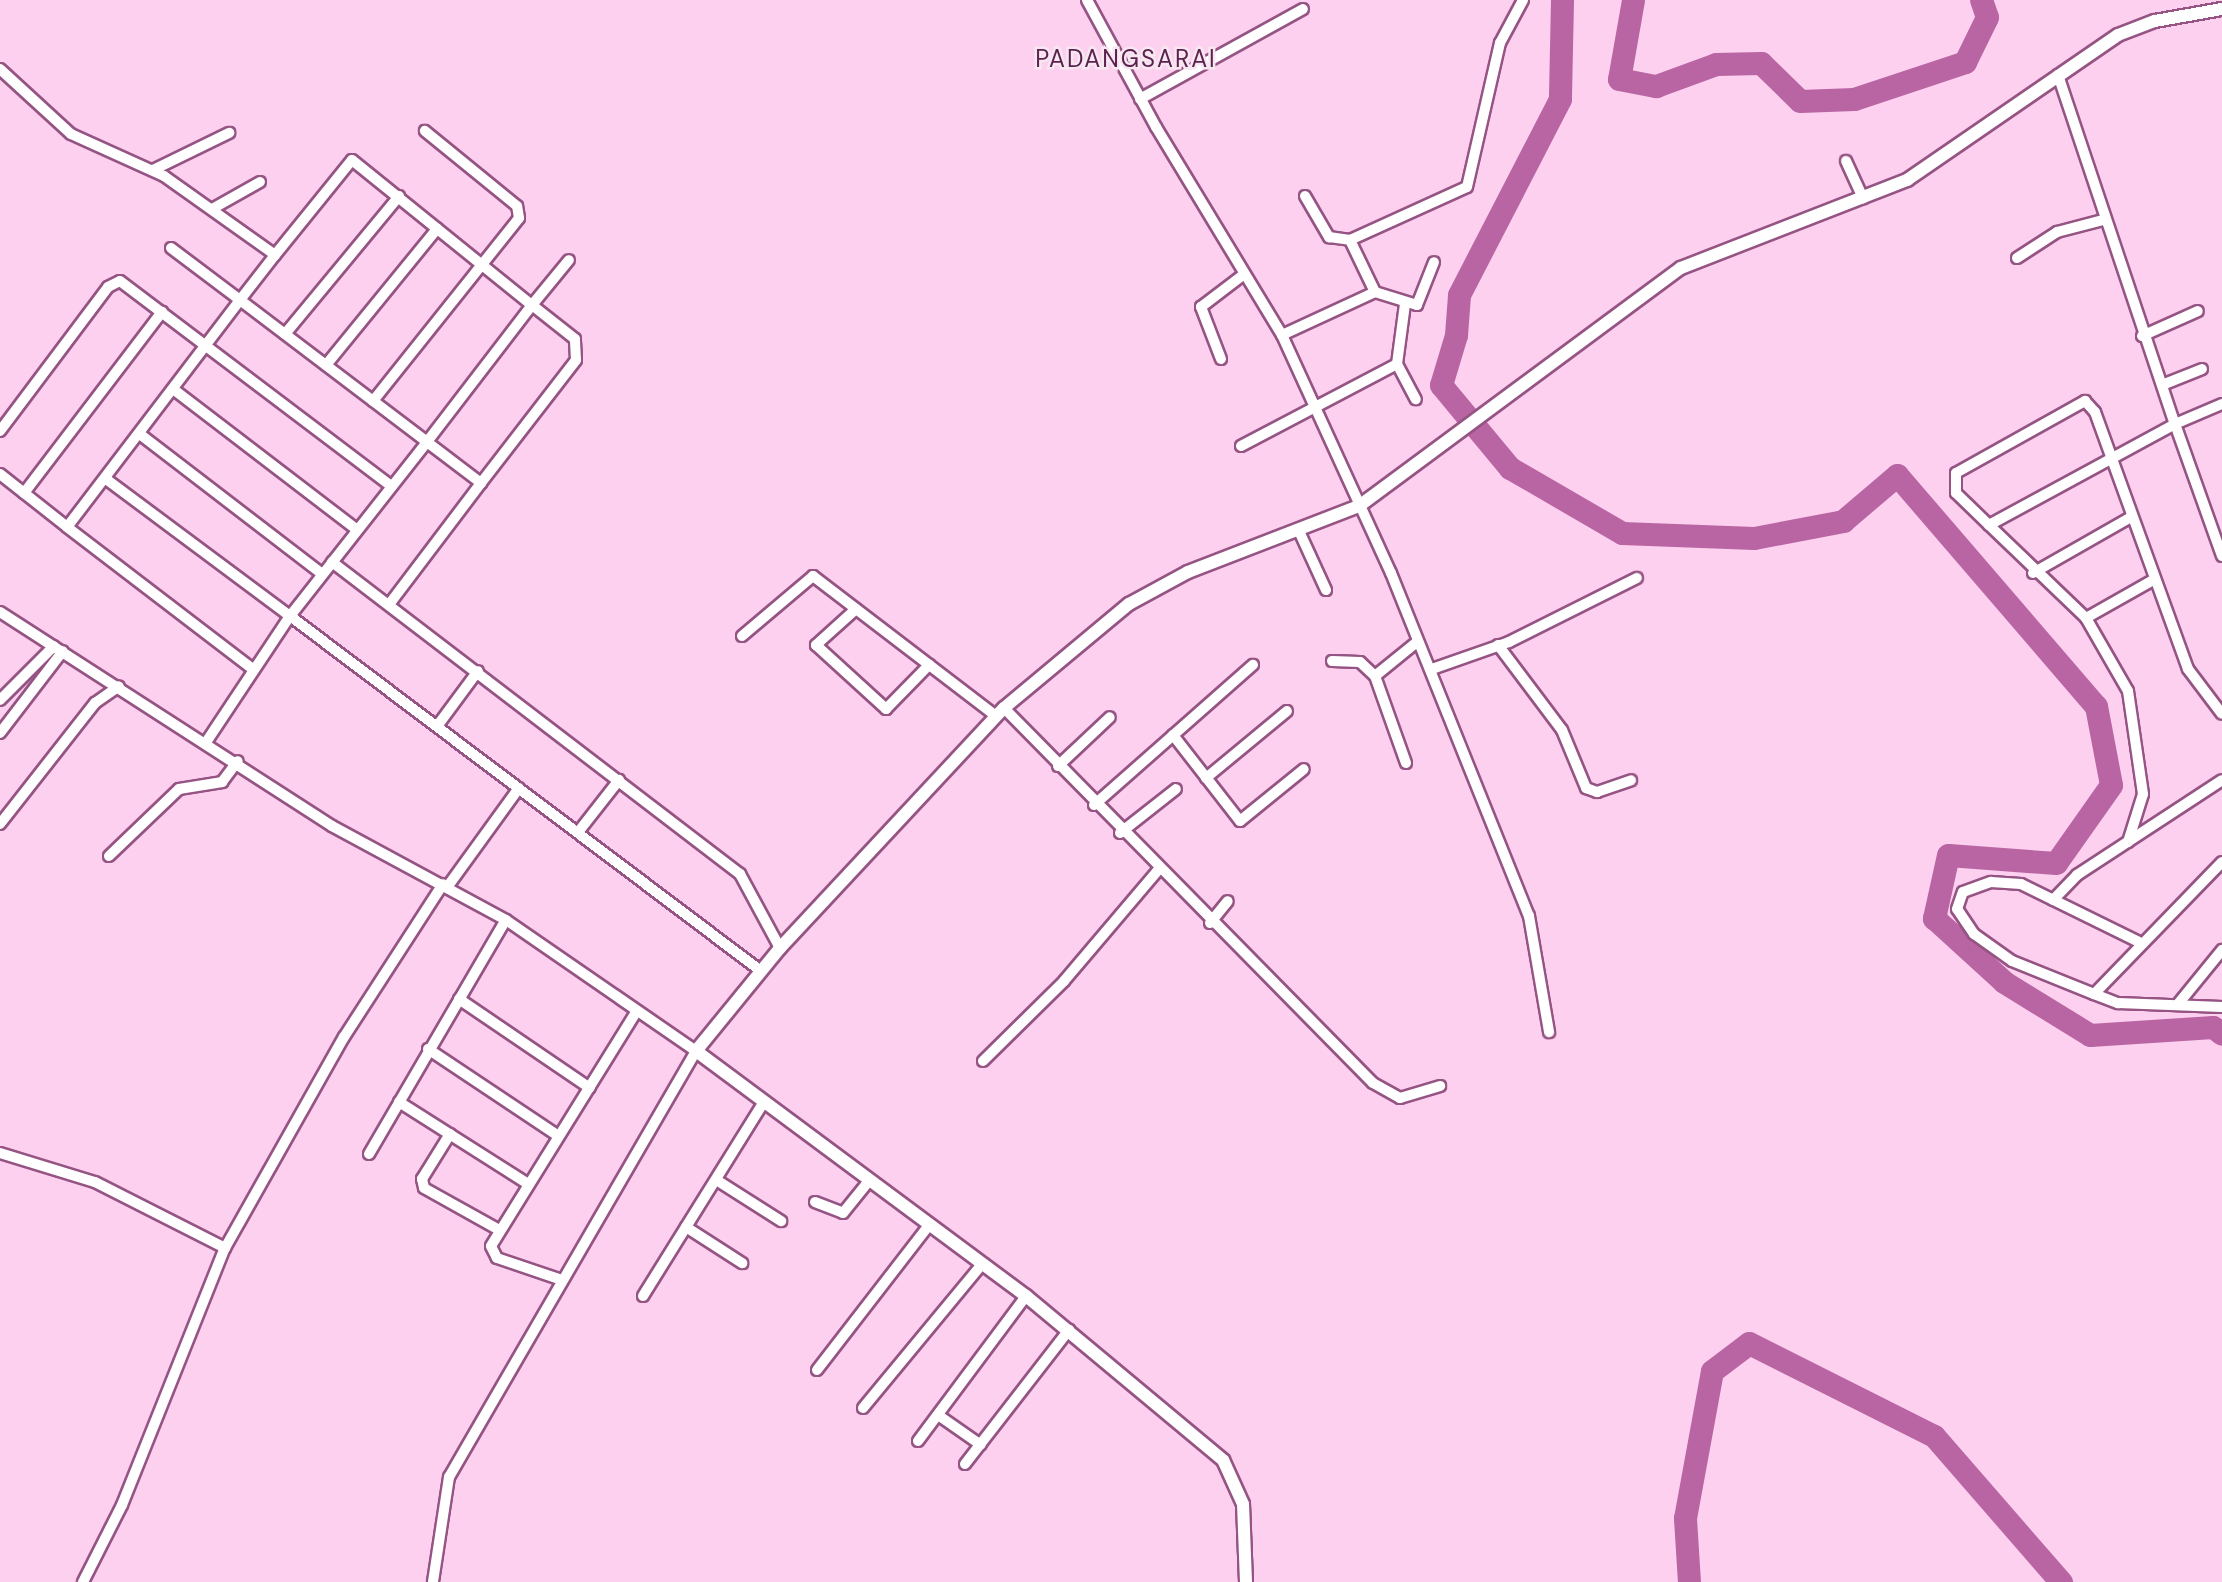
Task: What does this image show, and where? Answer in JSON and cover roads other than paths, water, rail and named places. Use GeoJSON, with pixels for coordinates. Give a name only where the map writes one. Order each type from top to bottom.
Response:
{"type":"FeatureCollection","features":[{"type":"Feature","properties":{"kind":"street"},"geometry":{"type":"LineString","coordinates":[[1087,0],[1140,99],[1243,275],[1282,335],[1311,406],[1432,669],[1529,916],[1549,1032]]}},
{"type":"Feature","properties":{"kind":"street"},"geometry":{"type":"LineString","coordinates":[[1305,196],[1329,237],[1350,240],[1467,187],[1500,43],[1523,0]]}},
{"type":"Feature","properties":{"kind":"street"},"geometry":{"type":"LineString","coordinates":[[1140,99],[1303,9]]}},
{"type":"Feature","properties":{"kind":"street"},"geometry":{"type":"LineString","coordinates":[[433,1582],[449,1477],[696,1051],[780,948],[1000,712],[1157,587],[1359,506],[1462,436],[1500,404],[1681,268],[1907,180],[2058,75],[2134,27],[2222,9]]}},
{"type":"Feature","properties":{"kind":"street"},"geometry":{"type":"LineString","coordinates":[[0,69],[71,134],[153,170],[275,255]]}},
{"type":"Feature","properties":{"kind":"street"},"geometry":{"type":"LineString","coordinates":[[2058,75],[2142,336],[2222,556]]}},
{"type":"Feature","properties":{"kind":"street"},"geometry":{"type":"LineString","coordinates":[[373,401],[519,218],[517,206],[425,131]]}},
{"type":"Feature","properties":{"kind":"street"},"geometry":{"type":"LineString","coordinates":[[153,170],[229,133]]}},
{"type":"Feature","properties":{"kind":"street"},"geometry":{"type":"LineString","coordinates":[[66,527],[141,435],[205,345],[347,161],[399,196],[570,334],[578,353],[391,602]]}},
{"type":"Feature","properties":{"kind":"street"},"geometry":{"type":"LineString","coordinates":[[1846,161],[1863,198]]}},
{"type":"Feature","properties":{"kind":"street"},"geometry":{"type":"LineString","coordinates":[[212,209],[260,182]]}},
{"type":"Feature","properties":{"kind":"street"},"geometry":{"type":"LineString","coordinates":[[285,334],[399,196]]}},
{"type":"Feature","properties":{"kind":"street"},"geometry":{"type":"LineString","coordinates":[[2017,258],[2057,232],[2103,220]]}},
{"type":"Feature","properties":{"kind":"street"},"geometry":{"type":"LineString","coordinates":[[326,365],[437,229]]}},
{"type":"Feature","properties":{"kind":"street"},"geometry":{"type":"LineString","coordinates":[[1350,240],[1376,292],[1405,304],[1421,303],[1434,262]]}},
{"type":"Feature","properties":{"kind":"street"},"geometry":{"type":"LineString","coordinates":[[172,248],[481,483]]}},
{"type":"Feature","properties":{"kind":"street"},"geometry":{"type":"LineString","coordinates":[[207,741],[290,616],[531,305],[569,260]]}},
{"type":"Feature","properties":{"kind":"street"},"geometry":{"type":"LineString","coordinates":[[1221,359],[1201,307],[1243,275]]}},
{"type":"Feature","properties":{"kind":"street"},"geometry":{"type":"LineString","coordinates":[[0,431],[114,283],[129,284],[391,486]]}},
{"type":"Feature","properties":{"kind":"street"},"geometry":{"type":"LineString","coordinates":[[1282,335],[1376,292]]}},
{"type":"Feature","properties":{"kind":"street"},"geometry":{"type":"LineString","coordinates":[[1405,304],[1397,364],[1416,399]]}},
{"type":"Feature","properties":{"kind":"street"},"geometry":{"type":"LineString","coordinates":[[2142,336],[2198,311]]}},
{"type":"Feature","properties":{"kind":"street"},"geometry":{"type":"LineString","coordinates":[[24,493],[162,312]]}},
{"type":"Feature","properties":{"kind":"street"},"geometry":{"type":"LineString","coordinates":[[1241,446],[1311,406],[1397,364]]}},
{"type":"Feature","properties":{"kind":"street"},"geometry":{"type":"LineString","coordinates":[[2162,385],[2202,369]]}},
{"type":"Feature","properties":{"kind":"street"},"geometry":{"type":"LineString","coordinates":[[173,389],[356,529]]}},
{"type":"Feature","properties":{"kind":"street"},"geometry":{"type":"LineString","coordinates":[[2128,842],[2143,794],[2136,716],[2086,618],[2033,573],[1956,493],[1956,473],[2075,402],[2085,401],[2095,412],[2109,458],[2188,669],[2222,714]]}},
{"type":"Feature","properties":{"kind":"street"},"geometry":{"type":"LineString","coordinates":[[1989,525],[2109,458],[2175,424],[2222,404]]}},
{"type":"Feature","properties":{"kind":"street"},"geometry":{"type":"LineString","coordinates":[[141,435],[322,574]]}},
{"type":"Feature","properties":{"kind":"street"},"geometry":{"type":"LineString","coordinates":[[0,474],[254,670]]}},
{"type":"Feature","properties":{"kind":"street"},"geometry":{"type":"LineString","coordinates":[[106,479],[438,724],[519,789],[579,831],[761,971]]}},
{"type":"Feature","properties":{"kind":"street"},"geometry":{"type":"LineString","coordinates":[[2033,573],[2131,517]]}},
{"type":"Feature","properties":{"kind":"street"},"geometry":{"type":"LineString","coordinates":[[1299,531],[1326,590]]}},
{"type":"Feature","properties":{"kind":"street"},"geometry":{"type":"LineString","coordinates":[[332,562],[391,602],[740,874],[780,948]]}},
{"type":"Feature","properties":{"kind":"street"},"geometry":{"type":"LineString","coordinates":[[741,636],[813,576],[929,664],[1000,712],[1058,766],[1120,833],[1388,1096],[1410,1097],[1440,1086]]}},
{"type":"Feature","properties":{"kind":"street"},"geometry":{"type":"LineString","coordinates":[[1432,669],[1498,645],[1637,578]]}},
{"type":"Feature","properties":{"kind":"street"},"geometry":{"type":"LineString","coordinates":[[2086,618],[2155,579]]}},
{"type":"Feature","properties":{"kind":"street"},"geometry":{"type":"LineString","coordinates":[[856,609],[816,645],[887,709],[929,664]]}},
{"type":"Feature","properties":{"kind":"street"},"geometry":{"type":"LineString","coordinates":[[0,612],[207,741],[332,826],[446,885],[506,920],[696,1051],[868,1182],[1026,1296],[1230,1468],[1243,1504],[1246,1582]]}},
{"type":"Feature","properties":{"kind":"street"},"geometry":{"type":"LineString","coordinates":[[1375,676],[1419,641]]}},
{"type":"Feature","properties":{"kind":"street"},"geometry":{"type":"LineString","coordinates":[[1498,645],[1562,730],[1586,788],[1597,792],[1631,780]]}},
{"type":"Feature","properties":{"kind":"street"},"geometry":{"type":"LineString","coordinates":[[0,699],[59,648]]}},
{"type":"Feature","properties":{"kind":"street"},"geometry":{"type":"LineString","coordinates":[[0,733],[59,648]]}},
{"type":"Feature","properties":{"kind":"street"},"geometry":{"type":"LineString","coordinates":[[1332,661],[1360,662],[1375,676],[1406,763]]}},
{"type":"Feature","properties":{"kind":"street"},"geometry":{"type":"LineString","coordinates":[[1094,804],[1253,665]]}},
{"type":"Feature","properties":{"kind":"street"},"geometry":{"type":"LineString","coordinates":[[438,724],[478,671]]}},
{"type":"Feature","properties":{"kind":"street"},"geometry":{"type":"LineString","coordinates":[[0,824],[95,703],[119,686]]}},
{"type":"Feature","properties":{"kind":"street"},"geometry":{"type":"LineString","coordinates":[[1206,778],[1287,711]]}},
{"type":"Feature","properties":{"kind":"street"},"geometry":{"type":"LineString","coordinates":[[1058,766],[1110,717]]}},
{"type":"Feature","properties":{"kind":"street"},"geometry":{"type":"LineString","coordinates":[[1172,735],[1240,821],[1304,769]]}},
{"type":"Feature","properties":{"kind":"street"},"geometry":{"type":"LineString","coordinates":[[109,856],[179,789],[222,782],[238,761]]}},
{"type":"Feature","properties":{"kind":"street"},"geometry":{"type":"LineString","coordinates":[[579,831],[619,780]]}},
{"type":"Feature","properties":{"kind":"street"},"geometry":{"type":"LineString","coordinates":[[2053,900],[2066,883],[2222,780]]}},
{"type":"Feature","properties":{"kind":"street"},"geometry":{"type":"LineString","coordinates":[[83,1582],[122,1505],[225,1248],[338,1046],[446,885],[519,789]]}},
{"type":"Feature","properties":{"kind":"street"},"geometry":{"type":"LineString","coordinates":[[1120,833],[1176,789]]}},
{"type":"Feature","properties":{"kind":"street"},"geometry":{"type":"LineString","coordinates":[[2094,994],[2139,942],[2222,862]]}},
{"type":"Feature","properties":{"kind":"street"},"geometry":{"type":"LineString","coordinates":[[983,1061],[1064,981],[1158,870]]}},
{"type":"Feature","properties":{"kind":"street"},"geometry":{"type":"LineString","coordinates":[[2139,942],[2021,884],[1991,882],[1964,892],[1957,909],[1975,934],[2012,961],[2094,994],[2119,1003],[2222,1007]]}},
{"type":"Feature","properties":{"kind":"street"},"geometry":{"type":"LineString","coordinates":[[1210,923],[1228,901]]}},
{"type":"Feature","properties":{"kind":"street"},"geometry":{"type":"LineString","coordinates":[[369,1154],[428,1049],[506,920]]}},
{"type":"Feature","properties":{"kind":"street"},"geometry":{"type":"LineString","coordinates":[[2178,1004],[2222,950]]}},
{"type":"Feature","properties":{"kind":"street"},"geometry":{"type":"LineString","coordinates":[[459,999],[590,1088]]}},
{"type":"Feature","properties":{"kind":"street"},"geometry":{"type":"LineString","coordinates":[[562,1280],[493,1255],[499,1230],[636,1012]]}},
{"type":"Feature","properties":{"kind":"street"},"geometry":{"type":"LineString","coordinates":[[428,1049],[557,1135]]}},
{"type":"Feature","properties":{"kind":"street"},"geometry":{"type":"LineString","coordinates":[[399,1102],[528,1184]]}},
{"type":"Feature","properties":{"kind":"street"},"geometry":{"type":"LineString","coordinates":[[643,1296],[718,1181],[762,1103]]}},
{"type":"Feature","properties":{"kind":"street"},"geometry":{"type":"LineString","coordinates":[[450,1134],[422,1179],[424,1188],[499,1230]]}},
{"type":"Feature","properties":{"kind":"street"},"geometry":{"type":"LineString","coordinates":[[0,1153],[95,1182],[225,1248]]}},
{"type":"Feature","properties":{"kind":"street"},"geometry":{"type":"LineString","coordinates":[[718,1181],[781,1221]]}},
{"type":"Feature","properties":{"kind":"street"},"geometry":{"type":"LineString","coordinates":[[815,1202],[843,1213],[868,1182]]}},
{"type":"Feature","properties":{"kind":"street"},"geometry":{"type":"LineString","coordinates":[[817,1370],[929,1225]]}},
{"type":"Feature","properties":{"kind":"street"},"geometry":{"type":"LineString","coordinates":[[686,1227],[742,1263]]}},
{"type":"Feature","properties":{"kind":"street"},"geometry":{"type":"LineString","coordinates":[[863,1408],[982,1264]]}},
{"type":"Feature","properties":{"kind":"street"},"geometry":{"type":"LineString","coordinates":[[918,1441],[1026,1296]]}},
{"type":"Feature","properties":{"kind":"street"},"geometry":{"type":"LineString","coordinates":[[965,1464],[1069,1330]]}},
{"type":"Feature","properties":{"kind":"street"},"geometry":{"type":"LineString","coordinates":[[938,1415],[981,1445]]}},
{"type":"Feature","properties":{"kind":"waterway"},"geometry":{"type":"LineString","coordinates":[[1562,0],[1560,99],[1459,295],[1456,335],[1441,385],[1510,468],[1622,533],[1754,538],[1843,521],[1897,475],[2096,706],[2111,785],[2056,863],[1948,855],[1934,918],[2004,982],[2090,1035],[2213,1027],[2222,1034]]}},
{"type":"Feature","properties":{"kind":"waterway"},"geometry":{"type":"LineString","coordinates":[[1633,0],[1619,79],[1656,86],[1716,64],[1761,63],[1800,101],[1854,99],[1965,62],[1987,17],[1981,0]]}},
{"type":"Feature","properties":{"kind":"waterway"},"geometry":{"type":"LineString","coordinates":[[1689,1582],[1685,1518],[1712,1371],[1749,1343],[1934,1436],[2061,1582]]}},
{"type":"Feature","properties":{"kind":"district","name":"PADANGSARAI"},"geometry":{"type":"Point","coordinates":[1126,59]}}]}
